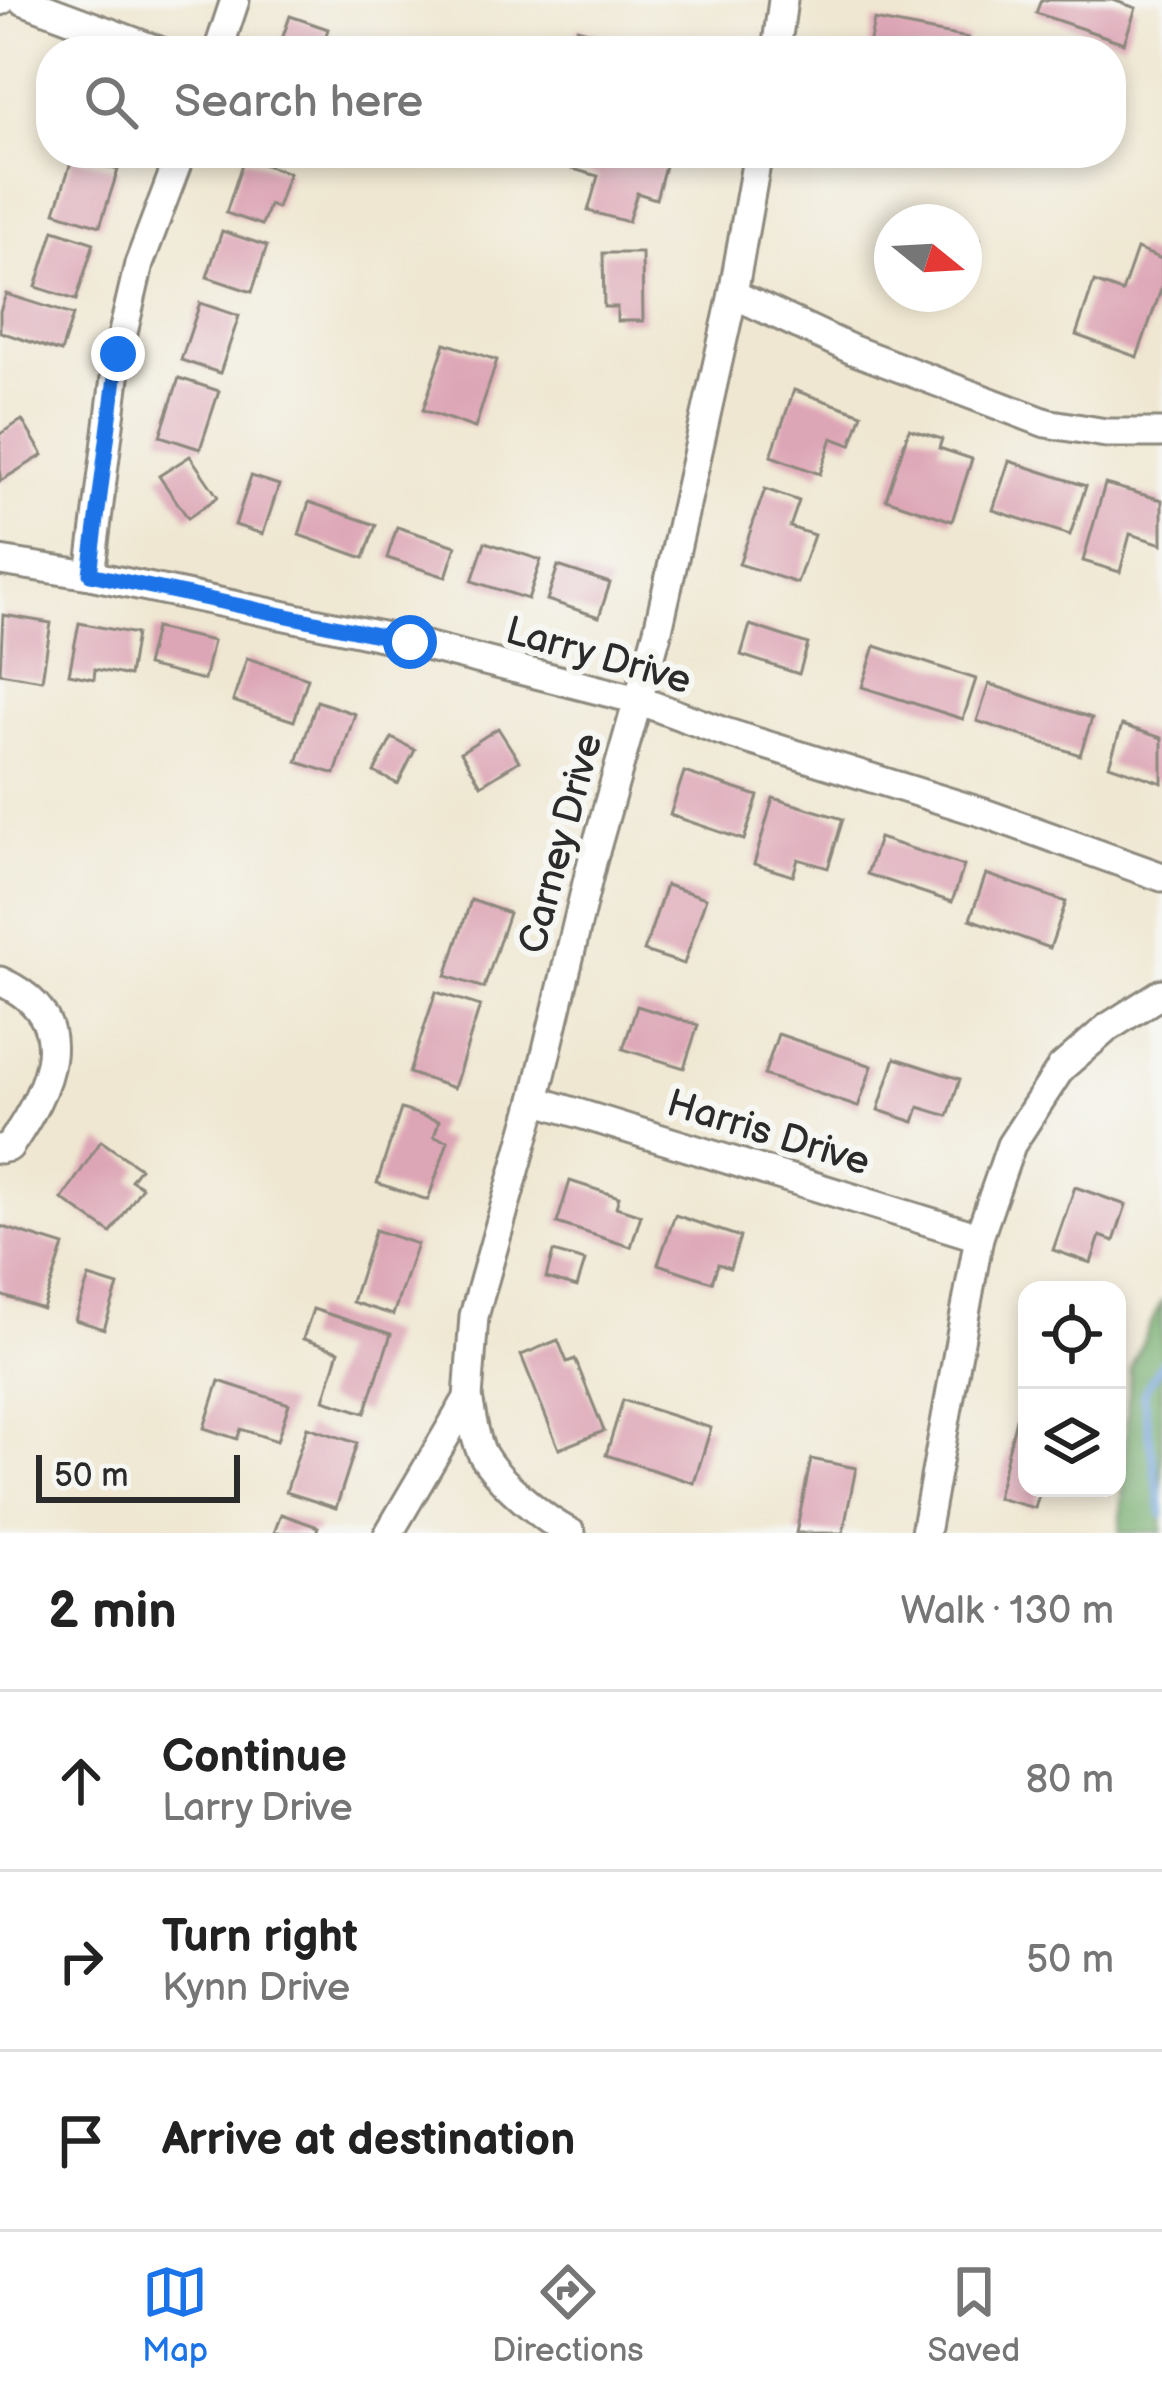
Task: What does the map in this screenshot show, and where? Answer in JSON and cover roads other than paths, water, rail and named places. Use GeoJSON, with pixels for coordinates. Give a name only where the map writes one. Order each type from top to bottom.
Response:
{"type":"FeatureCollection","features":[{"type":"Feature","properties":{"kind":"street"},"geometry":{"type":"LineString","coordinates":[[22,0],[119,36]]}},
{"type":"Feature","properties":{"kind":"street"},"geometry":{"type":"LineString","coordinates":[[223,36],[235,0]]}},
{"type":"Feature","properties":{"kind":"street"},"geometry":{"type":"LineString","coordinates":[[778,36],[783,0]]}},
{"type":"Feature","properties":{"kind":"street"},"geometry":{"type":"LineString","coordinates":[[90,574],[118,354],[139,264],[175,168]]}},
{"type":"Feature","properties":{"kind":"street","name":"Carney Drive"},"geometry":{"type":"LineString","coordinates":[[389,1533],[468,1398],[474,1316],[535,1100],[592,862],[658,630],[733,294],[755,168]]}},
{"type":"Feature","properties":{"kind":"street"},"geometry":{"type":"LineString","coordinates":[[733,294],[854,350],[1046,423],[1106,433],[1162,433]]}},
{"type":"Feature","properties":{"kind":"street","name":"Larry Drive"},"geometry":{"type":"LineString","coordinates":[[0,561],[90,574],[410,642],[638,700],[1162,877]]}},
{"type":"Feature","properties":{"kind":"street"},"geometry":{"type":"LineString","coordinates":[[0,981],[19,990],[48,1021],[52,1068],[24,1125],[9,1147],[0,1149]]}},
{"type":"Feature","properties":{"kind":"street"},"geometry":{"type":"LineString","coordinates":[[925,1533],[980,1237],[1011,1145],[1061,1067],[1107,1028],[1162,993]]}},
{"type":"Feature","properties":{"kind":"street","name":"Harris Drive"},"geometry":{"type":"LineString","coordinates":[[535,1100],[980,1237]]}},
{"type":"Feature","properties":{"kind":"street"},"geometry":{"type":"LineString","coordinates":[[468,1398],[482,1453],[504,1480],[571,1533]]}},
{"type":"Feature","properties":{"kind":"waterway"},"geometry":{"type":"LineString","coordinates":[[1162,1362],[1143,1394],[1162,1514]]}}]}
